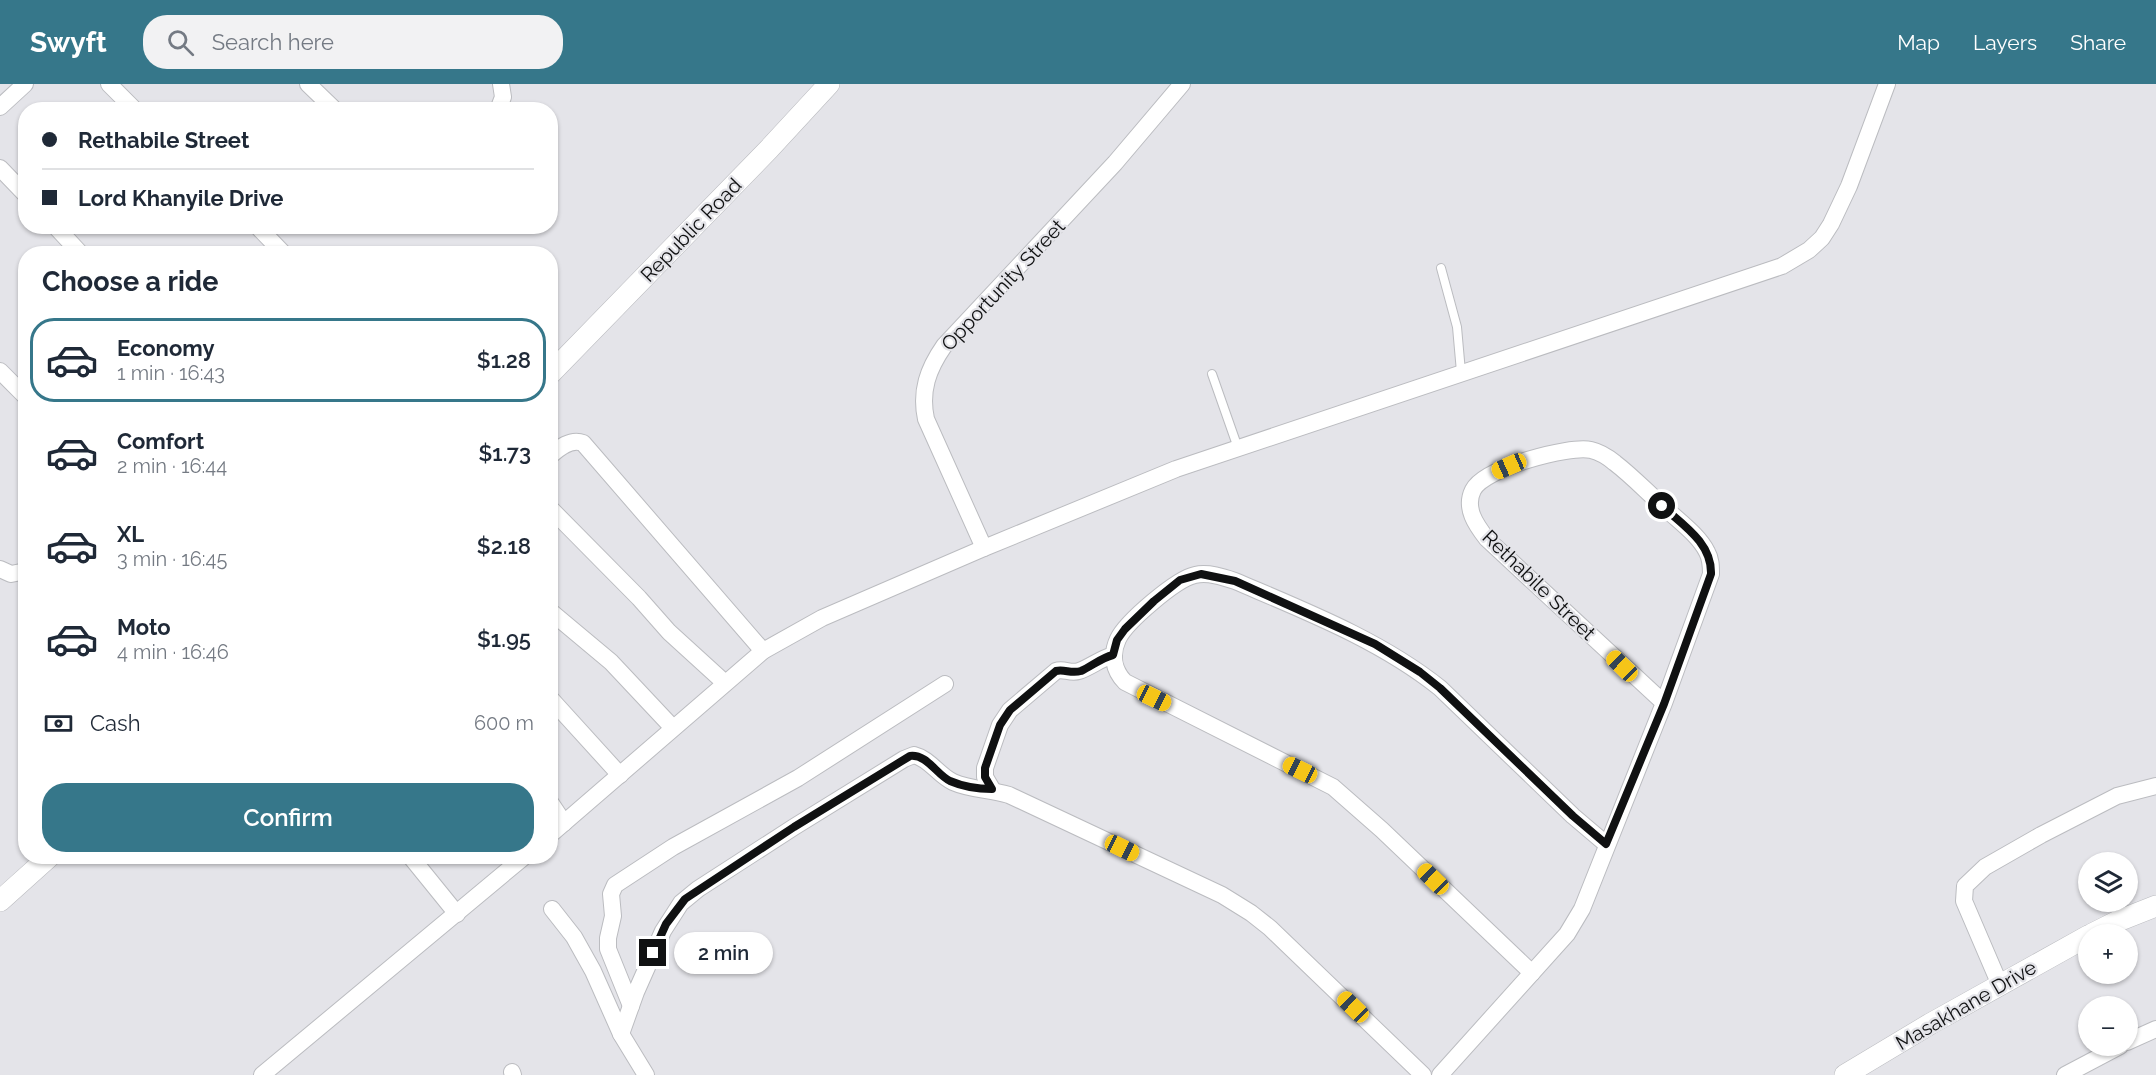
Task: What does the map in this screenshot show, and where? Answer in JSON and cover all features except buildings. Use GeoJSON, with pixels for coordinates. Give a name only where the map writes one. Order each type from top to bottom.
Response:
{"type":"FeatureCollection","features":[{"type":"Feature","properties":{"kind":"street"},"geometry":{"type":"LineString","coordinates":[[0,107],[25,84]]}},
{"type":"Feature","properties":{"kind":"street"},"geometry":{"type":"LineString","coordinates":[[109,84],[127,102]]}},
{"type":"Feature","properties":{"kind":"street"},"geometry":{"type":"LineString","coordinates":[[308,84],[327,102]]}},
{"type":"Feature","properties":{"kind":"street"},"geometry":{"type":"LineString","coordinates":[[501,84],[503,97],[501,102]]}},
{"type":"Feature","properties":{"kind":"street","name":"Republic Road"},"geometry":{"type":"LineString","coordinates":[[558,366],[769,149],[829,84]]}},
{"type":"Feature","properties":{"kind":"street","name":"Opportunity Street"},"geometry":{"type":"LineString","coordinates":[[984,548],[926,419],[923,403],[928,376],[944,346],[1115,163],[1182,84]]}},
{"type":"Feature","properties":{"kind":"street"},"geometry":{"type":"LineString","coordinates":[[558,828],[763,651],[822,618],[1176,469],[1782,266],[1798,258],[1822,238],[1831,224],[1849,186],[1887,84]]}},
{"type":"Feature","properties":{"kind":"street"},"geometry":{"type":"LineString","coordinates":[[0,168],[18,187]]}},
{"type":"Feature","properties":{"kind":"street"},"geometry":{"type":"LineString","coordinates":[[62,234],[74,246]]}},
{"type":"Feature","properties":{"kind":"street"},"geometry":{"type":"LineString","coordinates":[[264,234],[277,246]]}},
{"type":"Feature","properties":{"kind":"street"},"geometry":{"type":"LineString","coordinates":[[0,371],[18,389]]}},
{"type":"Feature","properties":{"kind":"street"},"geometry":{"type":"LineString","coordinates":[[558,451],[571,442],[583,443],[763,651]]}},
{"type":"Feature","properties":{"kind":"street","name":"Rethabile Street"},"geometry":{"type":"LineString","coordinates":[[1440,1075],[1574,924],[1664,704],[1711,574],[1710,559],[1704,546],[1615,462],[1596,451],[1578,449],[1548,454],[1503,468],[1478,484],[1473,491],[1471,513],[1474,523],[1487,539],[1664,704]]}},
{"type":"Feature","properties":{"kind":"street"},"geometry":{"type":"LineString","coordinates":[[558,516],[639,598],[669,632],[725,683]]}},
{"type":"Feature","properties":{"kind":"street"},"geometry":{"type":"LineString","coordinates":[[0,569],[11,574],[18,573]]}},
{"type":"Feature","properties":{"kind":"street"},"geometry":{"type":"LineString","coordinates":[[1532,973],[1337,790],[1133,687],[1117,672],[1113,655],[1117,640],[1154,601],[1180,580],[1201,574],[1235,581],[1375,644],[1420,672],[1440,688],[1573,816],[1606,844]]}},
{"type":"Feature","properties":{"kind":"street"},"geometry":{"type":"LineString","coordinates":[[558,618],[611,662],[673,728]]}},
{"type":"Feature","properties":{"kind":"street"},"geometry":{"type":"LineString","coordinates":[[992,789],[985,777],[987,759],[1000,725],[1010,710],[1056,671],[1064,669],[1071,672],[1081,671],[1113,655]]}},
{"type":"Feature","properties":{"kind":"street"},"geometry":{"type":"LineString","coordinates":[[631,1005],[608,949],[613,916],[611,894],[615,885],[673,847],[798,778],[945,684]]}},
{"type":"Feature","properties":{"kind":"street"},"geometry":{"type":"LineString","coordinates":[[558,707],[620,775]]}},
{"type":"Feature","properties":{"kind":"street"},"geometry":{"type":"LineString","coordinates":[[621,1034],[666,924],[685,899],[794,827],[914,755],[950,781],[976,789],[992,789],[1050,813],[1222,895],[1251,912],[1308,963],[1423,1075]]}},
{"type":"Feature","properties":{"kind":"street"},"geometry":{"type":"LineString","coordinates":[[2000,985],[1964,901],[1965,886],[1969,880],[1985,867],[2031,840],[2117,796],[2156,786]]}},
{"type":"Feature","properties":{"kind":"street"},"geometry":{"type":"LineString","coordinates":[[558,814],[564,823]]}},
{"type":"Feature","properties":{"kind":"street"},"geometry":{"type":"LineString","coordinates":[[0,901],[41,864]]}},
{"type":"Feature","properties":{"kind":"street"},"geometry":{"type":"LineString","coordinates":[[416,864],[457,914]]}},
{"type":"Feature","properties":{"kind":"street"},"geometry":{"type":"LineString","coordinates":[[262,1075],[516,864]]}},
{"type":"Feature","properties":{"kind":"street","name":"Masakhane Drive"},"geometry":{"type":"LineString","coordinates":[[2112,924],[2156,906]]}},
{"type":"Feature","properties":{"kind":"street"},"geometry":{"type":"LineString","coordinates":[[552,909],[574,937],[621,1034],[646,1075]]}},
{"type":"Feature","properties":{"kind":"street","name":"Masakhane Drive"},"geometry":{"type":"LineString","coordinates":[[1845,1075],[2078,942]]}},
{"type":"Feature","properties":{"kind":"street"},"geometry":{"type":"LineString","coordinates":[[2138,1037],[2156,1029]]}},
{"type":"Feature","properties":{"kind":"street"},"geometry":{"type":"LineString","coordinates":[[2065,1075],[2101,1056]]}},
{"type":"Feature","properties":{"kind":"lane"},"geometry":{"type":"LineString","coordinates":[[1441,268],[1456,327],[1461,372]]}},
{"type":"Feature","properties":{"kind":"lane"},"geometry":{"type":"LineString","coordinates":[[1212,374],[1238,448]]}},
{"type":"Feature","properties":{"kind":"route"},"geometry":{"type":"LineString","coordinates":[[653,953],[666,924],[681,903],[698,889],[910,756],[922,757],[943,777],[962,786],[992,789],[985,777],[987,759],[1000,725],[1010,710],[1056,671],[1064,669],[1068,672],[1081,671],[1113,655],[1117,640],[1125,629],[1180,580],[1195,574],[1218,576],[1235,581],[1375,644],[1420,672],[1440,688],[1573,816],[1606,844],[1664,704],[1711,574],[1710,559],[1704,546],[1662,506]]}}]}
